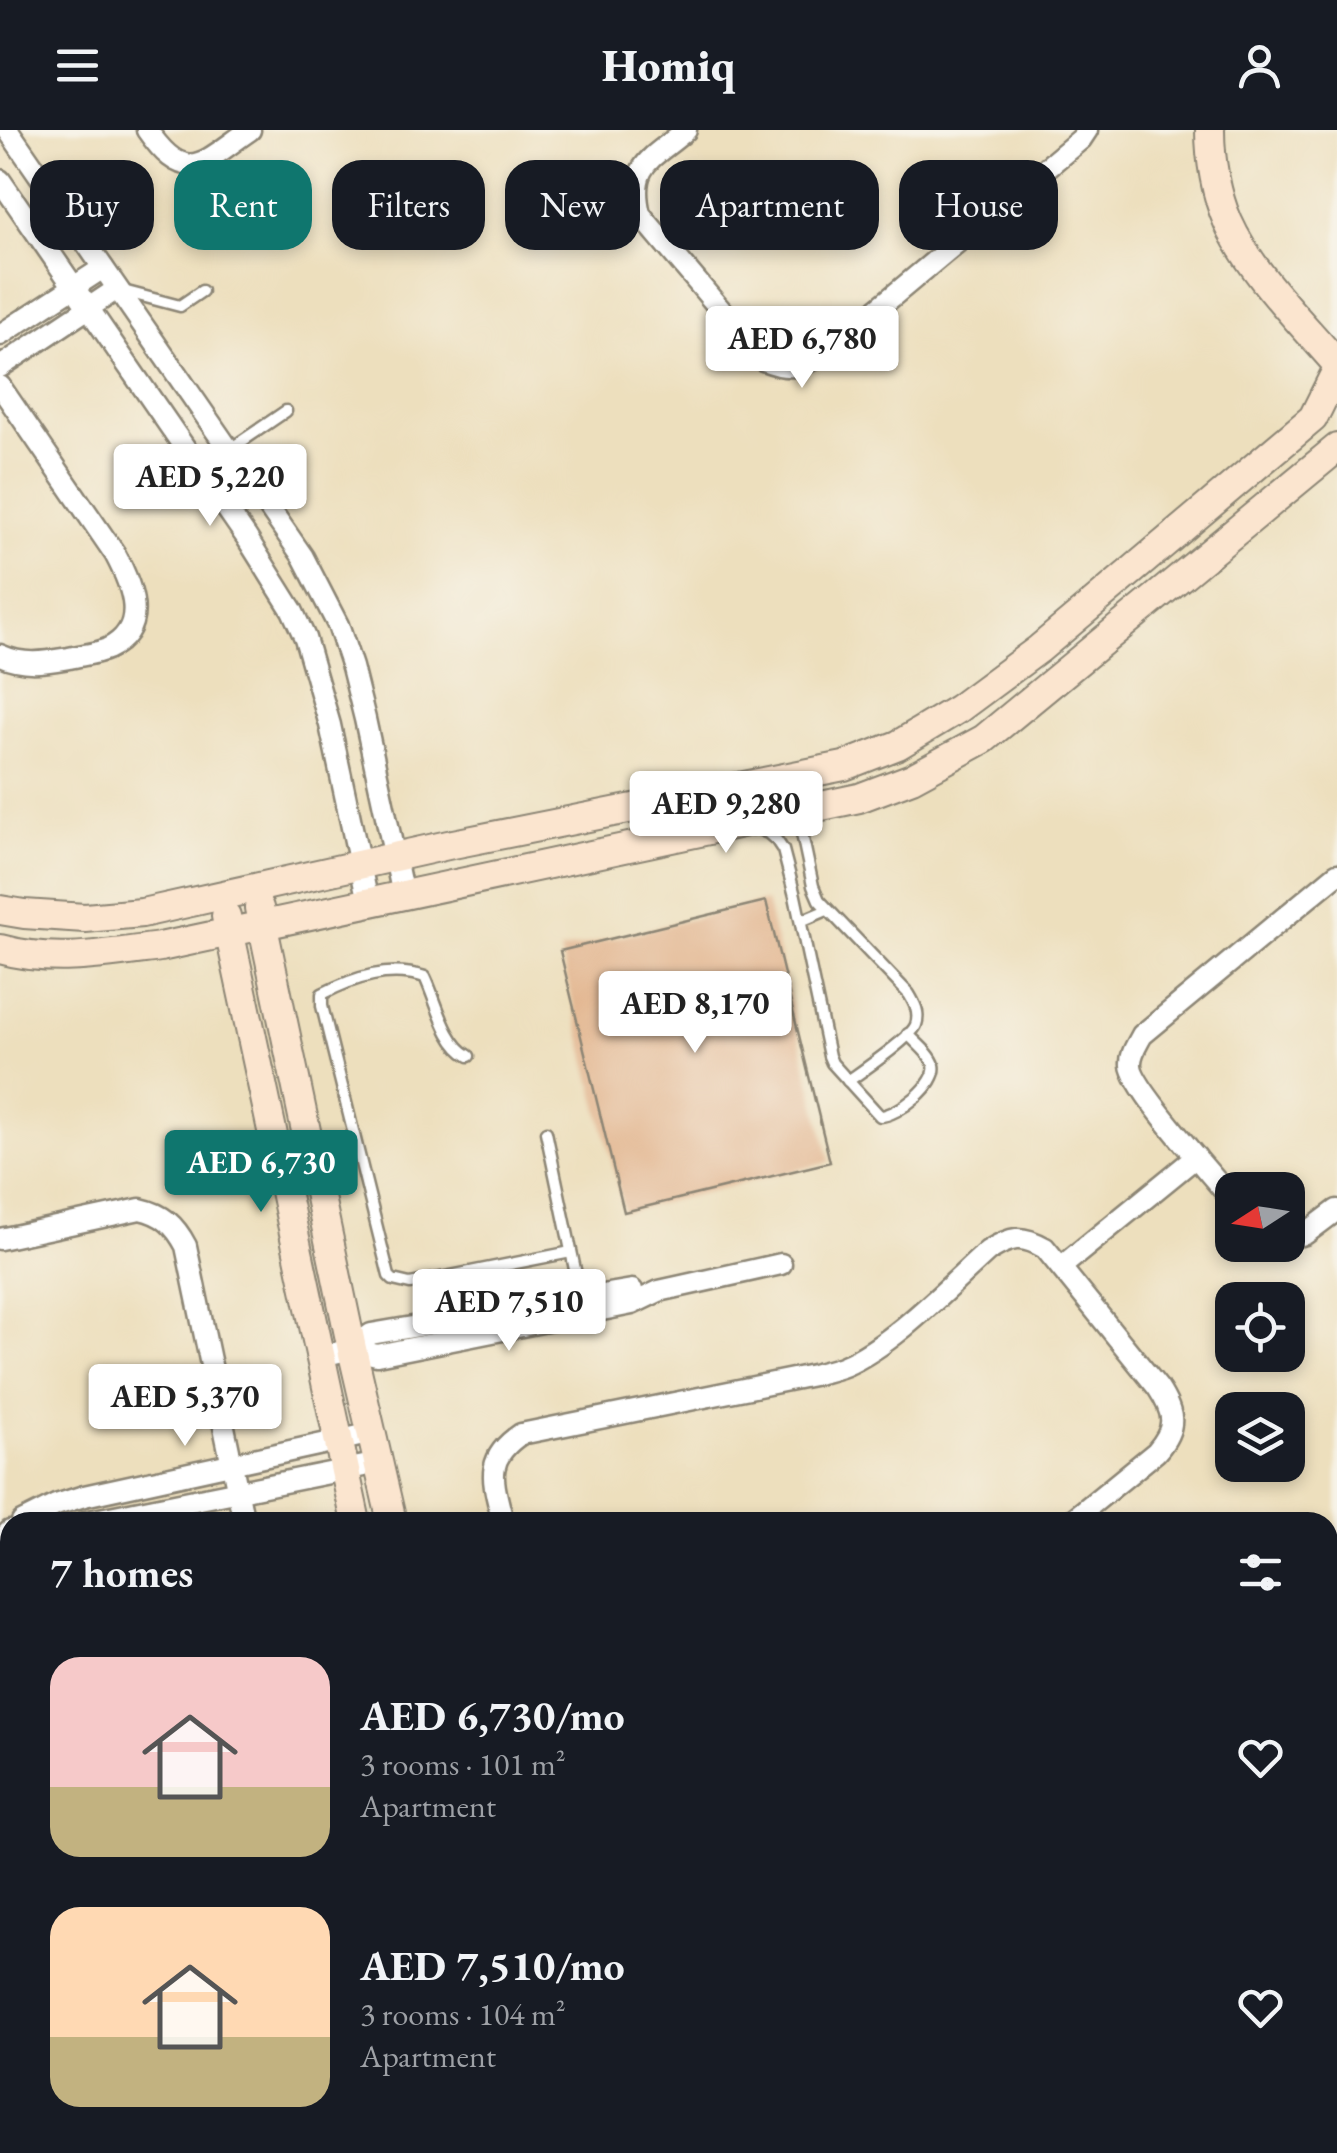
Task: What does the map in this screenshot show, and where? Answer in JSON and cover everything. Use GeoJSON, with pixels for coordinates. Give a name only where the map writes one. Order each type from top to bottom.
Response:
{"type":"FeatureCollection","features":[{"type":"Feature","properties":{"kind":"street"},"geometry":{"type":"LineString","coordinates":[[8,130],[303,557],[338,625],[366,719],[402,895]]}},
{"type":"Feature","properties":{"kind":"street"},"geometry":{"type":"LineString","coordinates":[[147,130],[162,152],[177,164],[191,166],[250,130]]}},
{"type":"Feature","properties":{"kind":"street"},"geometry":{"type":"LineString","coordinates":[[686,130],[644,164],[635,193],[640,214],[763,360],[784,368],[800,366],[821,356],[1082,139],[1087,130]]}},
{"type":"Feature","properties":{"kind":"street"},"geometry":{"type":"LineString","coordinates":[[0,910],[85,918],[142,912],[844,766],[898,745],[958,708],[1039,649],[1313,418],[1337,367],[1252,263],[1227,221],[1215,178],[1210,130]]}},
{"type":"Feature","properties":{"kind":"street"},"geometry":{"type":"LineString","coordinates":[[0,180],[292,610],[330,725],[368,902]]}},
{"type":"Feature","properties":{"kind":"street"},"geometry":{"type":"LineString","coordinates":[[0,334],[103,268]]}},
{"type":"Feature","properties":{"kind":"street"},"geometry":{"type":"LineString","coordinates":[[0,367],[117,289]]}},
{"type":"Feature","properties":{"kind":"street"},"geometry":{"type":"LineString","coordinates":[[0,386],[115,554],[134,599],[128,632],[104,651],[38,664],[0,656]]}},
{"type":"Feature","properties":{"kind":"street"},"geometry":{"type":"LineString","coordinates":[[0,949],[19,954],[86,957],[160,947],[859,798],[912,778],[984,739],[1337,448]]}},
{"type":"Feature","properties":{"kind":"street"},"geometry":{"type":"LineString","coordinates":[[1215,1180],[1134,1077],[1132,1054],[1142,1036],[1337,874]]}},
{"type":"Feature","properties":{"kind":"street"},"geometry":{"type":"LineString","coordinates":[[254,888],[390,1512]]}},
{"type":"Feature","properties":{"kind":"street"},"geometry":{"type":"LineString","coordinates":[[222,895],[354,1512]]}},
{"type":"Feature","properties":{"kind":"street"},"geometry":{"type":"LineString","coordinates":[[1061,1267],[1196,1157]]}},
{"type":"Feature","properties":{"kind":"street"},"geometry":{"type":"LineString","coordinates":[[0,1239],[140,1209],[154,1212],[178,1230],[186,1246],[242,1512]]}},
{"type":"Feature","properties":{"kind":"street"},"geometry":{"type":"LineString","coordinates":[[1305,1234],[1337,1210]]}},
{"type":"Feature","properties":{"kind":"street"},"geometry":{"type":"LineString","coordinates":[[500,1512],[493,1479],[496,1458],[521,1434],[842,1366],[890,1338],[988,1251],[1019,1238],[1045,1248],[1158,1388],[1170,1412],[1172,1426],[1168,1438],[1156,1452],[1082,1512]]}},
{"type":"Feature","properties":{"kind":"street"},"geometry":{"type":"LineString","coordinates":[[321,1356],[352,1349],[377,1355],[582,1306],[632,1304],[659,1291],[780,1264]]}},
{"type":"Feature","properties":{"kind":"street"},"geometry":{"type":"LineString","coordinates":[[41,1512],[84,1496],[372,1433]]}},
{"type":"Feature","properties":{"kind":"street"},"geometry":{"type":"LineString","coordinates":[[134,1512],[379,1463]]}},
{"type":"Feature","properties":{"kind":"lane"},"geometry":{"type":"LineString","coordinates":[[117,289],[180,306],[202,291]]}},
{"type":"Feature","properties":{"kind":"lane"},"geometry":{"type":"LineString","coordinates":[[228,451],[286,411]]}},
{"type":"Feature","properties":{"kind":"lane"},"geometry":{"type":"LineString","coordinates":[[797,811],[814,886],[827,910],[909,994],[916,1006],[916,1025],[908,1034],[848,1081]]}},
{"type":"Feature","properties":{"kind":"lane"},"geometry":{"type":"LineString","coordinates":[[744,823],[768,833],[783,850],[829,1056],[877,1114],[885,1117],[927,1087],[933,1078],[932,1061],[908,1034]]}},
{"type":"Feature","properties":{"kind":"lane"},"geometry":{"type":"LineString","coordinates":[[800,921],[827,910]]}},
{"type":"Feature","properties":{"kind":"lane"},"geometry":{"type":"LineString","coordinates":[[469,1056],[450,1040],[426,977],[399,971],[377,973],[322,994],[389,1276],[403,1284],[418,1283],[572,1252]]}},
{"type":"Feature","properties":{"kind":"lane"},"geometry":{"type":"LineString","coordinates":[[546,1132],[582,1306]]}},
{"type":"Feature","properties":{"kind":"building"},"geometry":{"type":"Polygon","coordinates":[[[766,901],[830,1162],[624,1212],[560,951],[766,901]]]}}]}
